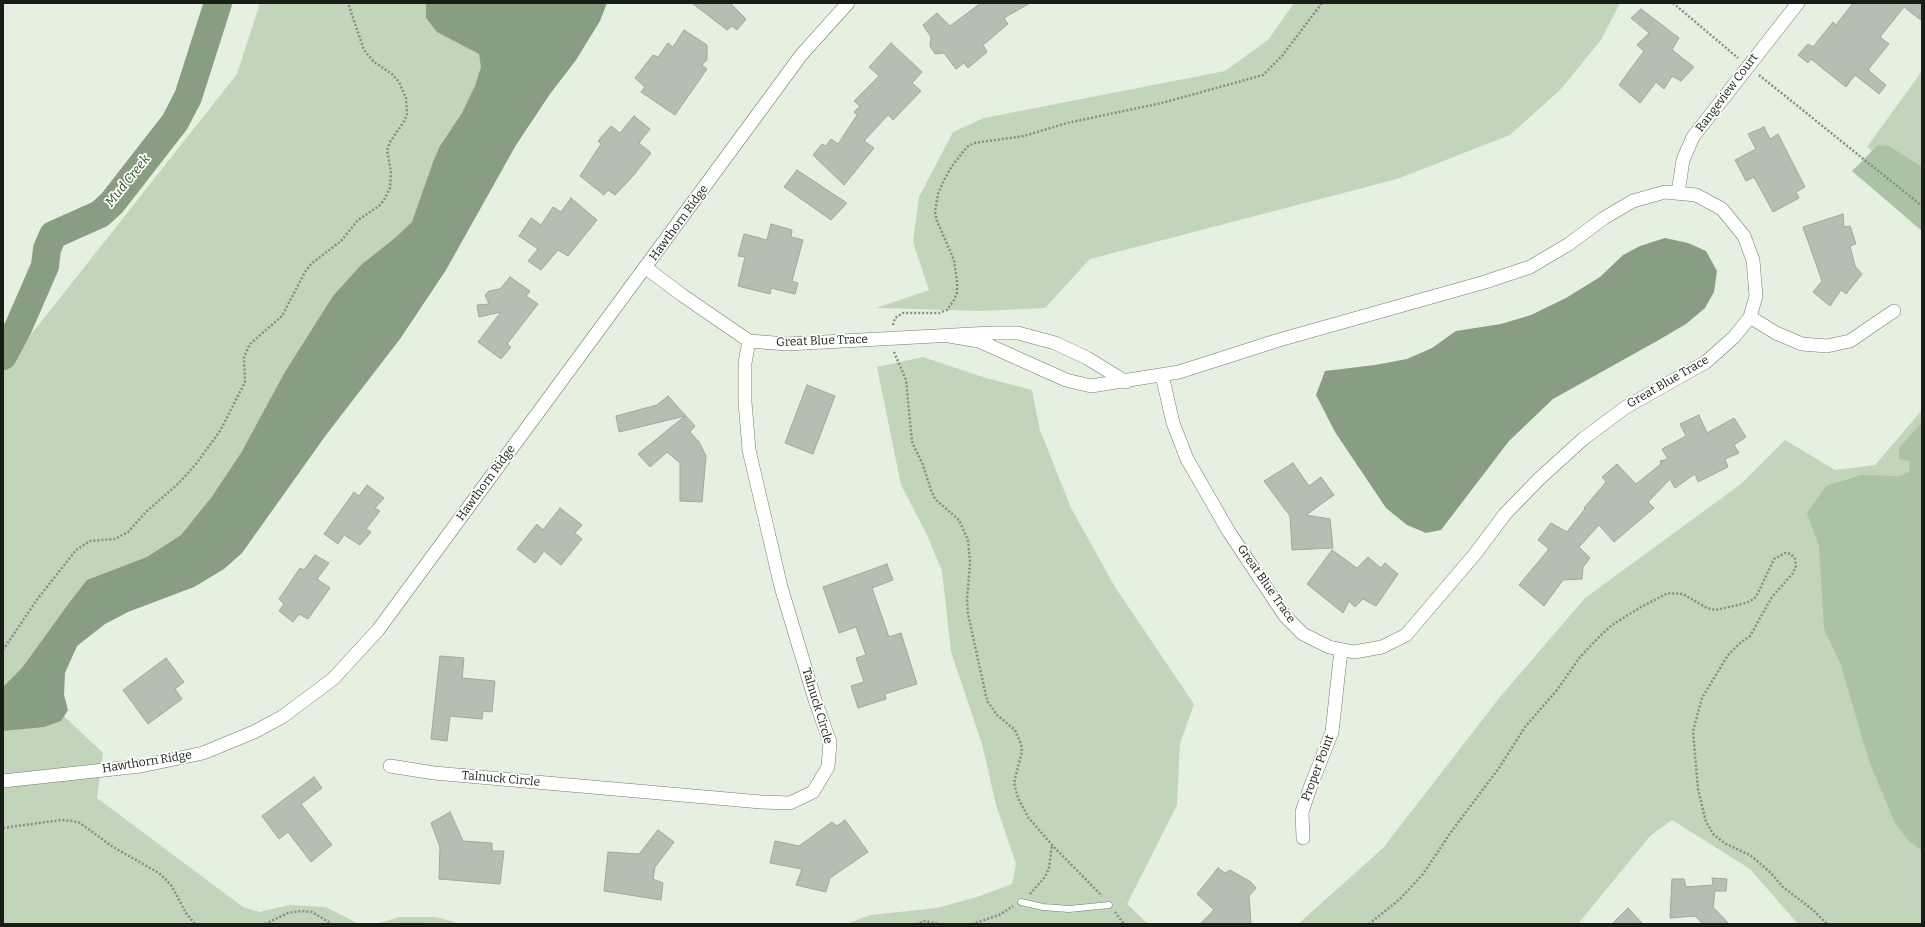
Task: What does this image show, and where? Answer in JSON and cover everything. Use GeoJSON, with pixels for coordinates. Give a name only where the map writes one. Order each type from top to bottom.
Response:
{"type":"FeatureCollection","features":[{"type":"Feature","properties":{"kind":"street","name":"Hawthorn Ridge"},"geometry":{"type":"LineString","coordinates":[[3,781],[141,766],[203,753],[254,732],[282,717],[320,689],[344,668],[378,630],[646,268],[802,54],[848,3]]}},
{"type":"Feature","properties":{"kind":"street","name":"Rangeview Court"},"geometry":{"type":"LineString","coordinates":[[1678,193],[1683,160],[1693,137],[1747,66],[1798,3]]}},
{"type":"Feature","properties":{"kind":"street","name":"Great Blue Trace"},"geometry":{"type":"LineString","coordinates":[[949,336],[979,341],[1066,380],[1091,386],[1126,382],[1162,375],[1179,372],[1279,340],[1485,282],[1530,267],[1569,244],[1604,218],[1633,201],[1665,192],[1696,195],[1722,209],[1744,236],[1753,260],[1756,296],[1750,317],[1734,337],[1706,362],[1626,407],[1583,438],[1539,479],[1505,514],[1475,554],[1406,635],[1382,647],[1354,652],[1329,647],[1302,634],[1285,616],[1202,488],[1187,459],[1173,423],[1162,375]]}},
{"type":"Feature","properties":{"kind":"street","name":"Great Blue Trace"},"geometry":{"type":"LineString","coordinates":[[646,268],[682,295],[749,341],[787,344],[991,333],[1018,333],[1055,343],[1087,358],[1126,382]]}},
{"type":"Feature","properties":{"kind":"street"},"geometry":{"type":"LineString","coordinates":[[1750,317],[1776,333],[1802,344],[1827,346],[1850,341],[1894,311]]}},
{"type":"Feature","properties":{"kind":"street","name":"Talnuck Circle"},"geometry":{"type":"LineString","coordinates":[[390,766],[434,773],[761,802],[790,803],[813,792],[828,767],[830,742],[815,700],[781,587],[749,450],[745,402],[745,363],[749,341]]}},
{"type":"Feature","properties":{"kind":"street","name":"Proper Point"},"geometry":{"type":"LineString","coordinates":[[1302,838],[1302,812],[1332,732],[1341,650]]}},
{"type":"Feature","properties":{"kind":"lane"},"geometry":{"type":"LineString","coordinates":[[1021,902],[1043,907],[1069,909],[1109,905]]}},
{"type":"Feature","properties":{"kind":"path"},"geometry":{"type":"LineString","coordinates":[[3,650],[36,601],[76,550],[90,542],[115,539],[128,532],[147,511],[189,473],[220,431],[245,382],[244,357],[250,344],[276,323],[282,316],[305,272],[311,264],[341,241],[358,220],[379,206],[384,200],[390,188],[391,172],[387,150],[390,142],[405,120],[407,107],[399,82],[392,74],[367,55],[362,46],[348,3]]}},
{"type":"Feature","properties":{"kind":"path"},"geometry":{"type":"LineString","coordinates":[[1124,924],[1086,878],[1052,845],[1028,817],[1018,798],[1014,783],[1022,751],[1021,744],[1015,730],[992,709],[986,696],[968,614],[970,562],[968,540],[959,520],[935,499],[923,465],[912,442],[906,380],[894,351],[893,321],[898,315],[903,313],[943,312],[951,306],[957,293],[954,260],[939,226],[935,212],[938,194],[944,180],[952,166],[967,147],[974,143],[1024,136],[1067,123],[1162,103],[1263,75],[1282,56],[1322,3]]}},
{"type":"Feature","properties":{"kind":"path"},"geometry":{"type":"LineString","coordinates":[[1673,3],[1728,47],[1747,66],[1922,206]]}},
{"type":"Feature","properties":{"kind":"path"},"geometry":{"type":"LineString","coordinates":[[1369,924],[1400,899],[1423,874],[1451,832],[1499,768],[1526,727],[1557,690],[1580,657],[1600,636],[1641,607],[1668,593],[1683,594],[1710,609],[1728,609],[1746,604],[1754,599],[1758,594],[1774,559],[1785,553],[1791,554],[1795,559],[1796,566],[1793,573],[1772,597],[1750,636],[1728,655],[1702,698],[1693,731],[1698,789],[1706,822],[1714,835],[1726,844],[1750,854],[1789,892],[1813,910],[1827,924]]}},
{"type":"Feature","properties":{"kind":"path"},"geometry":{"type":"LineString","coordinates":[[3,828],[61,820],[73,820],[80,823],[113,847],[159,872],[171,885],[186,913],[195,924]]}},
{"type":"Feature","properties":{"kind":"path"},"geometry":{"type":"LineString","coordinates":[[265,924],[288,913],[301,911],[312,912],[332,924]]}},
{"type":"Feature","properties":{"kind":"path"},"geometry":{"type":"LineString","coordinates":[[916,924],[925,922],[939,924]]}},
{"type":"Feature","properties":{"kind":"path"},"geometry":{"type":"LineString","coordinates":[[400,924],[421,924]]}},
{"type":"Feature","properties":{"kind":"shaded area"},"geometry":{"type":"Polygon","coordinates":[[[260,3],[586,3],[196,541],[74,634],[47,700],[103,753],[97,798],[243,907],[259,912],[290,905],[326,907],[359,924],[3,924],[3,370],[237,74],[260,3]]]}},
{"type":"Feature","properties":{"kind":"shaded area"},"geometry":{"type":"Polygon","coordinates":[[[426,3],[607,3],[600,21],[576,60],[550,94],[516,145],[446,270],[400,339],[326,435],[242,553],[224,569],[194,587],[128,612],[105,624],[77,646],[65,673],[64,695],[68,710],[61,721],[44,727],[3,731],[3,687],[22,668],[87,580],[147,557],[181,535],[211,498],[241,453],[285,372],[333,296],[361,265],[395,238],[412,222],[440,146],[462,113],[475,86],[481,67],[479,54],[437,32],[426,18],[426,3]]]}},
{"type":"Feature","properties":{"kind":"shaded area"},"geometry":{"type":"Polygon","coordinates":[[[1294,3],[1620,3],[1601,40],[1560,90],[1510,135],[1397,179],[1090,259],[1045,308],[981,311],[876,308],[929,290],[913,242],[919,197],[953,132],[984,118],[1225,71],[1268,40],[1294,3]]]}},
{"type":"Feature","properties":{"kind":"shaded area"},"geometry":{"type":"Polygon","coordinates":[[[1922,71],[1922,194],[1867,147],[1922,71]]]}},
{"type":"Feature","properties":{"kind":"shaded area"},"geometry":{"type":"Polygon","coordinates":[[[1878,145],[1889,146],[1922,167],[1922,231],[1852,171],[1878,145]]]}},
{"type":"Feature","properties":{"kind":"shaded area"},"geometry":{"type":"Polygon","coordinates":[[[1665,238],[1688,243],[1706,251],[1717,271],[1714,292],[1705,308],[1686,324],[1553,399],[1509,441],[1441,530],[1426,533],[1407,525],[1386,508],[1335,432],[1316,395],[1325,371],[1375,365],[1407,359],[1432,348],[1456,331],[1501,324],[1531,315],[1566,298],[1600,277],[1623,255],[1640,246],[1665,238]]]}},
{"type":"Feature","properties":{"kind":"shaded area"},"geometry":{"type":"Polygon","coordinates":[[[923,357],[986,378],[1032,390],[1040,430],[1071,508],[1115,587],[1194,704],[1180,744],[1177,805],[1127,904],[1148,924],[846,924],[870,915],[937,908],[977,897],[1012,884],[1016,864],[996,805],[982,744],[951,652],[942,571],[927,535],[901,485],[877,367],[923,357]]]}},
{"type":"Feature","properties":{"kind":"shaded area"},"geometry":{"type":"Polygon","coordinates":[[[1922,410],[1922,924],[1798,924],[1750,869],[1672,820],[1650,836],[1578,924],[1298,924],[1383,848],[1500,697],[1585,598],[1741,484],[1785,440],[1835,470],[1875,465],[1922,410]]]}},
{"type":"Feature","properties":{"kind":"shaded area"},"geometry":{"type":"Polygon","coordinates":[[[1922,422],[1922,851],[1908,840],[1895,823],[1869,761],[1841,665],[1824,629],[1819,546],[1807,513],[1826,486],[1861,475],[1900,476],[1909,472],[1910,461],[1899,459],[1899,448],[1922,422]]]}},
{"type":"Feature","properties":{"kind":"shaded area"},"geometry":{"type":"Polygon","coordinates":[[[399,917],[436,917],[461,924],[376,924],[399,917]]]}},
{"type":"Feature","properties":{"kind":"building"},"geometry":{"type":"Polygon","coordinates":[[[692,3],[730,3],[746,19],[737,30],[732,26],[727,30],[692,3]]]}},
{"type":"Feature","properties":{"kind":"building"},"geometry":{"type":"Polygon","coordinates":[[[981,3],[1030,3],[1004,18],[1008,24],[983,45],[987,52],[968,68],[964,63],[956,69],[944,53],[935,54],[930,46],[931,37],[923,25],[937,13],[950,26],[981,3]]]}},
{"type":"Feature","properties":{"kind":"building"},"geometry":{"type":"Polygon","coordinates":[[[1853,3],[1922,3],[1922,21],[1904,7],[1880,37],[1889,44],[1868,70],[1886,85],[1879,94],[1855,75],[1846,87],[1811,59],[1808,63],[1798,55],[1808,44],[1813,47],[1833,22],[1836,25],[1853,3]]]}},
{"type":"Feature","properties":{"kind":"building"},"geometry":{"type":"Polygon","coordinates":[[[1641,9],[1679,38],[1672,50],[1694,67],[1681,81],[1672,76],[1664,89],[1656,82],[1640,103],[1619,85],[1644,51],[1637,45],[1649,33],[1631,18],[1641,9]]]}},
{"type":"Feature","properties":{"kind":"building"},"geometry":{"type":"Polygon","coordinates":[[[684,30],[707,45],[707,60],[702,65],[707,69],[675,115],[641,92],[645,87],[635,78],[653,55],[658,57],[668,43],[673,47],[684,30]]]}},
{"type":"Feature","properties":{"kind":"building"},"geometry":{"type":"Polygon","coordinates":[[[891,43],[922,72],[912,83],[921,91],[893,120],[888,115],[864,141],[874,148],[844,185],[813,155],[822,144],[826,146],[831,139],[838,144],[857,115],[854,112],[860,106],[854,101],[879,76],[869,67],[891,43]]]}},
{"type":"Feature","properties":{"kind":"building"},"geometry":{"type":"Polygon","coordinates":[[[634,116],[650,129],[639,143],[651,153],[633,176],[615,195],[608,190],[604,195],[580,176],[601,144],[598,141],[611,126],[620,133],[634,116]]]}},
{"type":"Feature","properties":{"kind":"building"},"geometry":{"type":"Polygon","coordinates":[[[1764,127],[1770,139],[1778,134],[1805,187],[1796,192],[1799,198],[1773,212],[1754,177],[1746,181],[1735,160],[1756,149],[1748,134],[1764,127]]]}},
{"type":"Feature","properties":{"kind":"building"},"geometry":{"type":"Polygon","coordinates":[[[797,170],[847,203],[831,220],[784,187],[797,170]]]}},
{"type":"Feature","properties":{"kind":"building"},"geometry":{"type":"Polygon","coordinates":[[[571,198],[597,220],[568,256],[558,250],[541,270],[528,261],[538,249],[519,236],[531,218],[541,225],[553,207],[561,212],[571,198]]]}},
{"type":"Feature","properties":{"kind":"building"},"geometry":{"type":"Polygon","coordinates":[[[1843,214],[1844,227],[1850,226],[1856,244],[1850,246],[1855,266],[1862,274],[1846,294],[1841,290],[1830,306],[1813,292],[1822,281],[1803,227],[1843,214]]]}},
{"type":"Feature","properties":{"kind":"building"},"geometry":{"type":"Polygon","coordinates":[[[771,224],[792,230],[791,237],[803,240],[792,281],[798,283],[795,294],[771,288],[770,294],[738,286],[745,257],[738,256],[744,234],[767,240],[771,224]]]}},
{"type":"Feature","properties":{"kind":"building"},"geometry":{"type":"Polygon","coordinates":[[[510,277],[530,291],[526,296],[538,304],[507,344],[511,347],[501,359],[478,342],[501,312],[479,317],[477,305],[489,304],[485,295],[489,291],[500,289],[510,277]]]}},
{"type":"Feature","properties":{"kind":"building"},"geometry":{"type":"Polygon","coordinates":[[[807,385],[835,396],[813,454],[785,443],[807,385]]]}},
{"type":"Feature","properties":{"kind":"building"},"geometry":{"type":"Polygon","coordinates":[[[668,396],[695,426],[690,432],[699,442],[706,456],[702,502],[680,501],[680,463],[667,452],[650,467],[638,454],[685,416],[619,432],[616,416],[657,405],[668,396]]]}},
{"type":"Feature","properties":{"kind":"building"},"geometry":{"type":"Polygon","coordinates":[[[1699,415],[1707,433],[1734,418],[1746,437],[1734,445],[1739,453],[1725,459],[1728,467],[1698,482],[1695,474],[1675,488],[1670,479],[1648,502],[1654,508],[1614,542],[1599,525],[1579,547],[1590,558],[1583,567],[1582,579],[1563,580],[1544,606],[1519,585],[1549,549],[1538,540],[1551,523],[1567,532],[1585,509],[1584,508],[1606,482],[1602,477],[1617,464],[1636,484],[1661,464],[1660,461],[1668,459],[1662,449],[1686,436],[1680,424],[1699,415]]]}},
{"type":"Feature","properties":{"kind":"building"},"geometry":{"type":"Polygon","coordinates":[[[1293,463],[1309,486],[1321,477],[1334,495],[1306,515],[1330,519],[1333,548],[1292,550],[1290,516],[1264,481],[1293,463]]]}},
{"type":"Feature","properties":{"kind":"building"},"geometry":{"type":"Polygon","coordinates":[[[367,485],[384,498],[375,508],[380,511],[366,529],[371,532],[360,545],[344,535],[338,544],[324,534],[354,492],[359,496],[367,485]]]}},
{"type":"Feature","properties":{"kind":"building"},"geometry":{"type":"Polygon","coordinates":[[[560,508],[582,525],[575,533],[582,539],[561,565],[544,551],[535,563],[517,549],[537,524],[543,530],[560,508]]]}},
{"type":"Feature","properties":{"kind":"building"},"geometry":{"type":"Polygon","coordinates":[[[1332,550],[1357,568],[1368,557],[1381,568],[1385,563],[1398,574],[1376,606],[1363,599],[1355,607],[1349,601],[1343,613],[1307,584],[1332,550]]]}},
{"type":"Feature","properties":{"kind":"building"},"geometry":{"type":"Polygon","coordinates":[[[315,555],[329,563],[317,579],[330,588],[308,619],[299,614],[293,622],[279,611],[284,604],[279,599],[300,568],[304,570],[315,555]]]}},
{"type":"Feature","properties":{"kind":"building"},"geometry":{"type":"Polygon","coordinates":[[[887,564],[893,580],[872,588],[889,637],[901,633],[917,684],[885,694],[886,699],[858,708],[851,686],[864,682],[856,658],[866,655],[856,627],[839,633],[823,587],[887,564]]]}},
{"type":"Feature","properties":{"kind":"building"},"geometry":{"type":"Polygon","coordinates":[[[440,656],[464,658],[462,678],[495,681],[492,712],[483,711],[482,719],[450,716],[447,741],[431,739],[440,656]]]}},
{"type":"Feature","properties":{"kind":"building"},"geometry":{"type":"Polygon","coordinates":[[[166,658],[184,682],[175,689],[182,699],[148,724],[123,690],[166,658]]]}},
{"type":"Feature","properties":{"kind":"building"},"geometry":{"type":"Polygon","coordinates":[[[314,777],[322,788],[301,804],[332,845],[311,862],[288,832],[279,839],[262,816],[314,777]]]}},
{"type":"Feature","properties":{"kind":"building"},"geometry":{"type":"Polygon","coordinates":[[[450,812],[463,841],[492,843],[492,851],[504,851],[500,884],[439,879],[440,847],[431,823],[450,812]]]}},
{"type":"Feature","properties":{"kind":"building"},"geometry":{"type":"Polygon","coordinates":[[[845,820],[868,852],[830,878],[826,892],[796,885],[802,869],[770,863],[775,841],[799,846],[832,822],[837,826],[845,820]]]}},
{"type":"Feature","properties":{"kind":"building"},"geometry":{"type":"Polygon","coordinates":[[[658,830],[674,842],[655,867],[653,879],[663,883],[661,900],[604,891],[608,852],[639,854],[658,830]]]}},
{"type":"Feature","properties":{"kind":"building"},"geometry":{"type":"Polygon","coordinates":[[[1218,868],[1225,873],[1230,870],[1251,882],[1256,888],[1249,896],[1251,924],[1200,924],[1214,910],[1197,894],[1218,868]]]}},
{"type":"Feature","properties":{"kind":"building"},"geometry":{"type":"Polygon","coordinates":[[[1712,878],[1727,879],[1726,891],[1715,891],[1713,907],[1729,924],[1703,924],[1695,916],[1670,918],[1672,879],[1684,879],[1686,887],[1713,885],[1712,878]]]}},
{"type":"Feature","properties":{"kind":"building"},"geometry":{"type":"Polygon","coordinates":[[[1628,908],[1643,924],[1612,924],[1628,908]]]}},
{"type":"Feature","properties":{"kind":"waterway","name":"Mud Creek"},"geometry":{"type":"LineString","coordinates":[[3,356],[18,328],[45,266],[47,249],[53,235],[100,214],[112,203],[175,122],[188,97],[218,3]]}}]}
